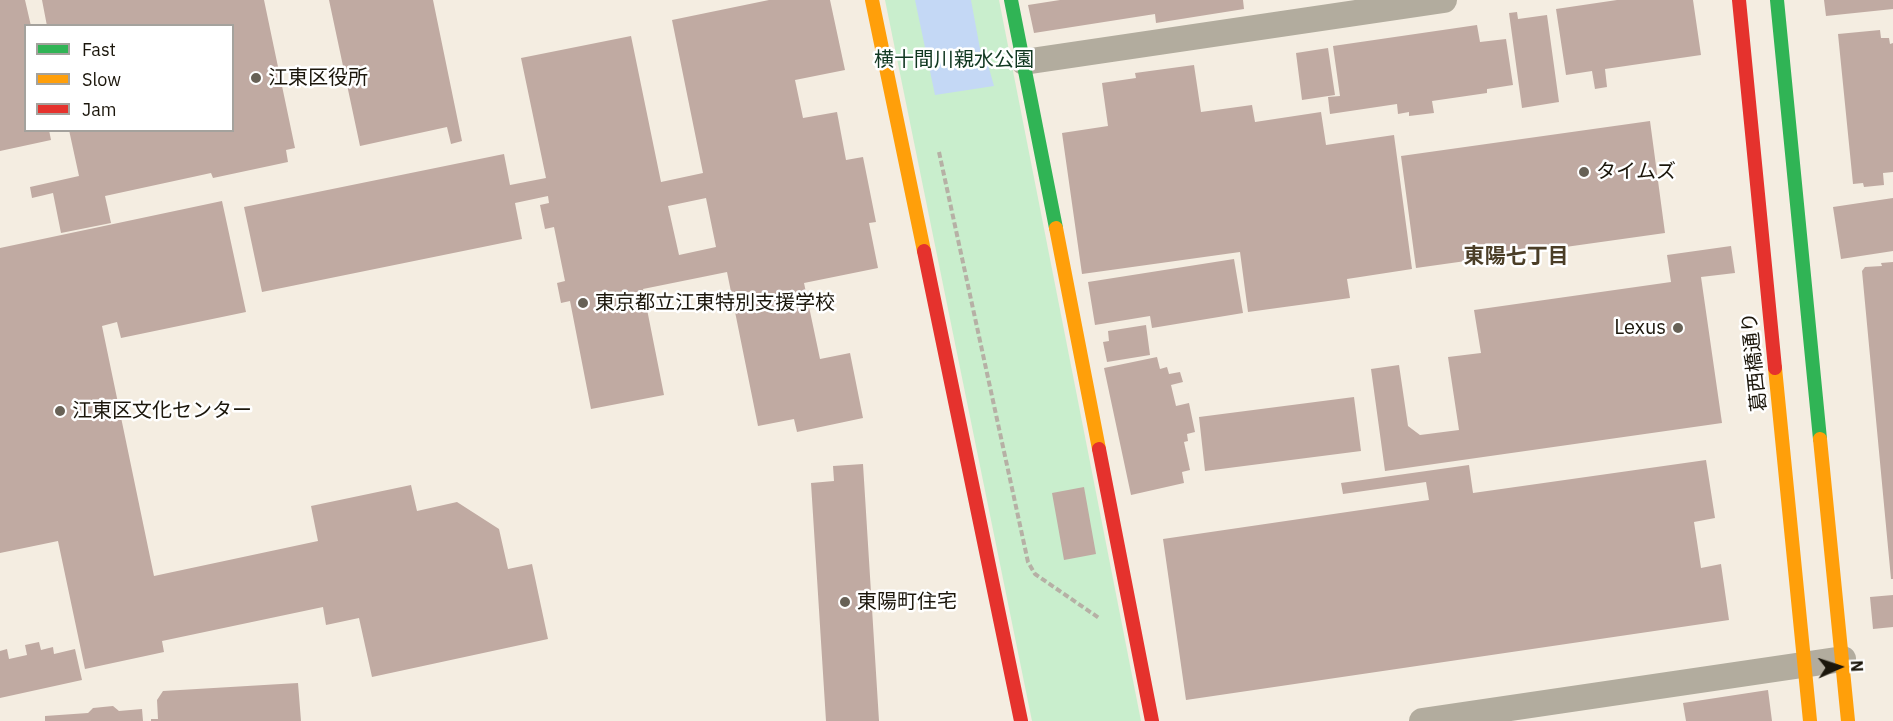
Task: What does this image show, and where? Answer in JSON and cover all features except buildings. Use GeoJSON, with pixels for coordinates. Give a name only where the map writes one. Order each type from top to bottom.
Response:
{"type":"FeatureCollection","features":[{"type":"Feature","properties":{"kind":"street"},"geometry":{"type":"LineString","coordinates":[[872,0],[1021,721]]}},
{"type":"Feature","properties":{"kind":"street"},"geometry":{"type":"LineString","coordinates":[[1011,0],[1152,721]]}},
{"type":"Feature","properties":{"kind":"street"},"geometry":{"type":"LineString","coordinates":[[1024,62],[1444,0]]}},
{"type":"Feature","properties":{"kind":"street","name":"葛西橋通り"},"geometry":{"type":"LineString","coordinates":[[1739,0],[1810,721]]}},
{"type":"Feature","properties":{"kind":"street"},"geometry":{"type":"LineString","coordinates":[[1777,0],[1848,721]]}},
{"type":"Feature","properties":{"kind":"street"},"geometry":{"type":"LineString","coordinates":[[1422,721],[1843,659]]}},
{"type":"Feature","properties":{"kind":"path"},"geometry":{"type":"LineString","coordinates":[[936,141],[1028,562],[1035,574],[1104,621]]}},
{"type":"Feature","properties":{"kind":"green space","name":"横十間川親水公園"},"geometry":{"type":"Polygon","coordinates":[[[885,0],[999,0],[1141,721],[1032,721],[885,0]]]}},
{"type":"Feature","properties":{"kind":"water"},"geometry":{"type":"Polygon","coordinates":[[[915,0],[971,0],[981,54],[985,54],[994,86],[935,95],[915,0]]]}},
{"type":"Feature","properties":{"kind":"traffic: fast"},"geometry":{"type":"LineString","coordinates":[[1011,0],[1056,228]]}},
{"type":"Feature","properties":{"kind":"traffic: fast"},"geometry":{"type":"LineString","coordinates":[[1777,0],[1820,439]]}},
{"type":"Feature","properties":{"kind":"traffic: slow"},"geometry":{"type":"LineString","coordinates":[[872,0],[924,251]]}},
{"type":"Feature","properties":{"kind":"traffic: slow"},"geometry":{"type":"LineString","coordinates":[[1056,228],[1099,449]]}},
{"type":"Feature","properties":{"kind":"traffic: slow"},"geometry":{"type":"LineString","coordinates":[[1775,368],[1810,721]]}},
{"type":"Feature","properties":{"kind":"traffic: slow"},"geometry":{"type":"LineString","coordinates":[[1820,439],[1848,721]]}},
{"type":"Feature","properties":{"kind":"traffic: jam"},"geometry":{"type":"LineString","coordinates":[[1739,0],[1775,368]]}},
{"type":"Feature","properties":{"kind":"traffic: jam"},"geometry":{"type":"LineString","coordinates":[[924,251],[1021,721]]}},
{"type":"Feature","properties":{"kind":"traffic: jam"},"geometry":{"type":"LineString","coordinates":[[1099,449],[1152,721]]}},
{"type":"Feature","properties":{"kind":"place","name":"江東区役所"},"geometry":{"type":"Point","coordinates":[256,78]}},
{"type":"Feature","properties":{"kind":"place","name":"タイムズ"},"geometry":{"type":"Point","coordinates":[1584,172]}},
{"type":"Feature","properties":{"kind":"place","name":"東京都立江東特別支援学校"},"geometry":{"type":"Point","coordinates":[583,303]}},
{"type":"Feature","properties":{"kind":"place","name":"Lexus"},"geometry":{"type":"Point","coordinates":[1678,328]}},
{"type":"Feature","properties":{"kind":"place","name":"江東区文化センター"},"geometry":{"type":"Point","coordinates":[60,411]}},
{"type":"Feature","properties":{"kind":"place","name":"東陽町住宅"},"geometry":{"type":"Point","coordinates":[845,602]}},
{"type":"Feature","properties":{"kind":"district","name":"東陽七丁目"},"geometry":{"type":"Point","coordinates":[1516,257]}}]}
